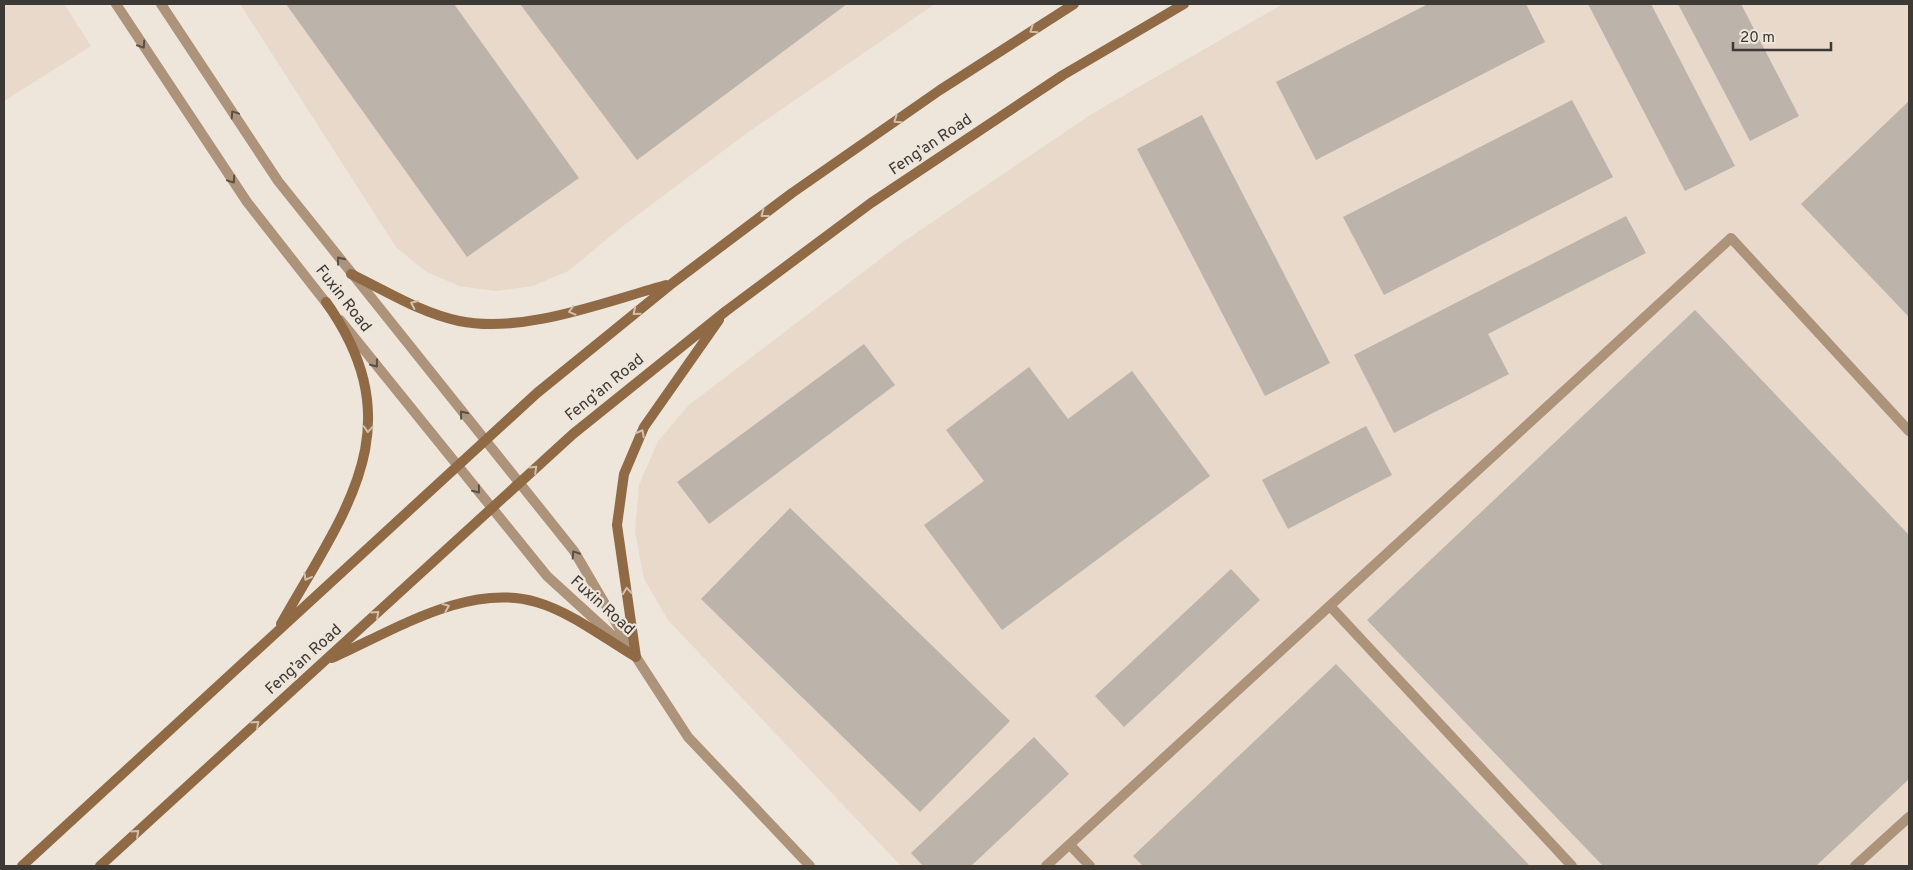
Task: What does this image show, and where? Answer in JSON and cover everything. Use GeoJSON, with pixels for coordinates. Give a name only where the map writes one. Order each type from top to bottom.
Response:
{"type":"FeatureCollection","features":[{"type":"Feature","properties":{"kind":"street","name":"Fuxin Road"},"geometry":{"type":"LineString","coordinates":[[116,4],[247,202],[326,302],[547,576],[636,657]]}},
{"type":"Feature","properties":{"kind":"street","name":"Fuxin Road"},"geometry":{"type":"LineString","coordinates":[[161,4],[278,181],[574,551],[636,657]]}},
{"type":"Feature","properties":{"kind":"street"},"geometry":{"type":"LineString","coordinates":[[22,866],[537,393],[670,284],[792,193],[924,101],[1074,4]]}},
{"type":"Feature","properties":{"kind":"street","name":"Feng’an Road"},"geometry":{"type":"LineString","coordinates":[[100,866],[573,434],[726,311],[879,197],[1064,75],[1184,4]]}},
{"type":"Feature","properties":{"kind":"street"},"geometry":{"type":"LineString","coordinates":[[1046,866],[1731,238],[1909,431]]}},
{"type":"Feature","properties":{"kind":"street"},"geometry":{"type":"LineString","coordinates":[[351,274],[432,312],[459,321],[487,325],[515,324],[543,319],[670,284]]}},
{"type":"Feature","properties":{"kind":"street"},"geometry":{"type":"LineString","coordinates":[[276,632],[348,504],[359,478],[366,450],[368,404],[362,370],[353,346],[326,302]]}},
{"type":"Feature","properties":{"kind":"street"},"geometry":{"type":"LineString","coordinates":[[726,311],[644,427],[632,450],[624,474],[618,525],[636,657],[688,737],[810,866]]}},
{"type":"Feature","properties":{"kind":"street"},"geometry":{"type":"LineString","coordinates":[[322,663],[450,604],[472,598],[493,596],[535,601],[555,609],[636,657]]}},
{"type":"Feature","properties":{"kind":"street"},"geometry":{"type":"LineString","coordinates":[[1330,606],[1572,866]]}},
{"type":"Feature","properties":{"kind":"street"},"geometry":{"type":"LineString","coordinates":[[1855,866],[1909,817]]}},
{"type":"Feature","properties":{"kind":"street"},"geometry":{"type":"LineString","coordinates":[[1070,845],[1090,866]]}},
{"type":"Feature","properties":{"kind":"shaded area"},"geometry":{"type":"Polygon","coordinates":[[[4,4],[64,4],[91,46],[4,101],[4,4]]]}},
{"type":"Feature","properties":{"kind":"shaded area"},"geometry":{"type":"Polygon","coordinates":[[[240,4],[935,4],[747,133],[623,226],[568,271],[533,286],[496,291],[459,286],[425,271],[396,247],[240,4]]]}},
{"type":"Feature","properties":{"kind":"shaded area"},"geometry":{"type":"Polygon","coordinates":[[[1283,4],[1909,4],[1909,866],[901,866],[668,620],[644,579],[635,532],[639,485],[658,441],[689,405],[900,244],[1090,115],[1283,4]]]}},
{"type":"Feature","properties":{"kind":"building"},"geometry":{"type":"Polygon","coordinates":[[[286,4],[454,4],[579,178],[467,257],[286,4]]]}},
{"type":"Feature","properties":{"kind":"building"},"geometry":{"type":"Polygon","coordinates":[[[520,4],[847,4],[637,160],[520,4]]]}},
{"type":"Feature","properties":{"kind":"building"},"geometry":{"type":"Polygon","coordinates":[[[1428,4],[1526,4],[1545,42],[1316,160],[1276,82],[1428,4]]]}},
{"type":"Feature","properties":{"kind":"building"},"geometry":{"type":"Polygon","coordinates":[[[1588,4],[1651,4],[1735,166],[1685,191],[1588,4]]]}},
{"type":"Feature","properties":{"kind":"building"},"geometry":{"type":"Polygon","coordinates":[[[1678,4],[1741,4],[1799,116],[1750,141],[1678,4]]]}},
{"type":"Feature","properties":{"kind":"building"},"geometry":{"type":"Polygon","coordinates":[[[1572,100],[1613,177],[1384,295],[1343,217],[1572,100]]]}},
{"type":"Feature","properties":{"kind":"building"},"geometry":{"type":"Polygon","coordinates":[[[1909,101],[1909,317],[1801,204],[1909,101]]]}},
{"type":"Feature","properties":{"kind":"building"},"geometry":{"type":"Polygon","coordinates":[[[1202,115],[1330,363],[1265,396],[1137,149],[1202,115]]]}},
{"type":"Feature","properties":{"kind":"building"},"geometry":{"type":"Polygon","coordinates":[[[1626,216],[1646,253],[1488,334],[1509,374],[1394,433],[1354,355],[1626,216]]]}},
{"type":"Feature","properties":{"kind":"building"},"geometry":{"type":"Polygon","coordinates":[[[1695,310],[1909,535],[1909,779],[1816,866],[1603,866],[1367,620],[1695,310]]]}},
{"type":"Feature","properties":{"kind":"building"},"geometry":{"type":"Polygon","coordinates":[[[864,344],[895,385],[709,524],[677,482],[864,344]]]}},
{"type":"Feature","properties":{"kind":"building"},"geometry":{"type":"Polygon","coordinates":[[[1029,367],[1068,419],[1132,371],[1210,476],[1002,630],[924,525],[984,481],[946,430],[1029,367]]]}},
{"type":"Feature","properties":{"kind":"building"},"geometry":{"type":"Polygon","coordinates":[[[1366,426],[1392,475],[1288,529],[1262,480],[1366,426]]]}},
{"type":"Feature","properties":{"kind":"building"},"geometry":{"type":"Polygon","coordinates":[[[790,508],[1010,721],[920,812],[701,599],[790,508]]]}},
{"type":"Feature","properties":{"kind":"building"},"geometry":{"type":"Polygon","coordinates":[[[1231,569],[1260,600],[1124,727],[1095,696],[1231,569]]]}},
{"type":"Feature","properties":{"kind":"building"},"geometry":{"type":"Polygon","coordinates":[[[1336,664],[1530,866],[1143,866],[1133,856],[1336,664]]]}},
{"type":"Feature","properties":{"kind":"building"},"geometry":{"type":"Polygon","coordinates":[[[1034,737],[1069,774],[971,866],[923,866],[911,853],[1034,737]]]}}]}
